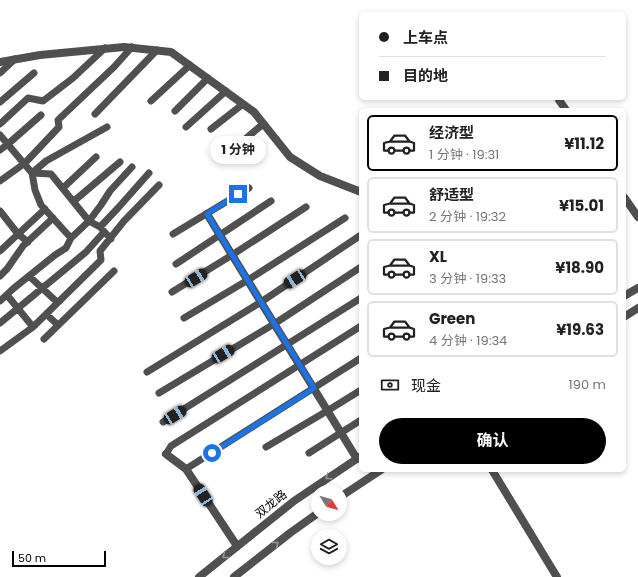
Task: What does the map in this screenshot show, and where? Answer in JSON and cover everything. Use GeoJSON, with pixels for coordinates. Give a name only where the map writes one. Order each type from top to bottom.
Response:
{"type":"FeatureCollection","features":[{"type":"Feature","properties":{"kind":"street"},"geometry":{"type":"LineString","coordinates":[[0,62],[40,55],[105,48],[132,47],[171,52],[254,112],[290,157],[320,176],[359,191]]}},
{"type":"Feature","properties":{"kind":"street"},"geometry":{"type":"LineString","coordinates":[[559,100],[565,108]]}},
{"type":"Feature","properties":{"kind":"street"},"geometry":{"type":"LineString","coordinates":[[626,200],[638,217]]}},
{"type":"Feature","properties":{"kind":"street"},"geometry":{"type":"LineString","coordinates":[[207,214],[327,411],[359,457]]}},
{"type":"Feature","properties":{"kind":"street"},"geometry":{"type":"LineString","coordinates":[[626,295],[638,288]]}},
{"type":"Feature","properties":{"kind":"street"},"geometry":{"type":"LineString","coordinates":[[626,316],[638,308]]}},
{"type":"Feature","properties":{"kind":"street"},"geometry":{"type":"LineString","coordinates":[[166,454],[186,470],[237,546]]}},
{"type":"Feature","properties":{"kind":"street","name":"双龙路"},"geometry":{"type":"LineString","coordinates":[[199,577],[294,501],[359,457]]}},
{"type":"Feature","properties":{"kind":"street"},"geometry":{"type":"LineString","coordinates":[[347,492],[378,472]]}},
{"type":"Feature","properties":{"kind":"street"},"geometry":{"type":"LineString","coordinates":[[493,472],[557,577]]}},
{"type":"Feature","properties":{"kind":"street"},"geometry":{"type":"LineString","coordinates":[[234,577],[311,518]]}},
{"type":"Feature","properties":{"kind":"lane"},"geometry":{"type":"LineString","coordinates":[[0,181],[25,163],[59,127],[58,120],[114,67],[132,47]]}},
{"type":"Feature","properties":{"kind":"lane"},"geometry":{"type":"LineString","coordinates":[[0,124],[28,98],[43,101],[73,78],[105,48]]}},
{"type":"Feature","properties":{"kind":"lane"},"geometry":{"type":"LineString","coordinates":[[95,114],[157,50]]}},
{"type":"Feature","properties":{"kind":"lane"},"geometry":{"type":"LineString","coordinates":[[0,73],[15,59]]}},
{"type":"Feature","properties":{"kind":"lane"},"geometry":{"type":"LineString","coordinates":[[151,101],[190,65]]}},
{"type":"Feature","properties":{"kind":"lane"},"geometry":{"type":"LineString","coordinates":[[0,102],[34,73]]}},
{"type":"Feature","properties":{"kind":"lane"},"geometry":{"type":"LineString","coordinates":[[175,111],[208,78]]}},
{"type":"Feature","properties":{"kind":"lane"},"geometry":{"type":"LineString","coordinates":[[186,127],[226,91]]}},
{"type":"Feature","properties":{"kind":"lane"},"geometry":{"type":"LineString","coordinates":[[211,129],[243,104]]}},
{"type":"Feature","properties":{"kind":"lane"},"geometry":{"type":"LineString","coordinates":[[0,150],[41,115]]}},
{"type":"Feature","properties":{"kind":"lane"},"geometry":{"type":"LineString","coordinates":[[236,147],[263,124]]}},
{"type":"Feature","properties":{"kind":"lane"},"geometry":{"type":"LineString","coordinates":[[32,172],[46,161],[107,127]]}},
{"type":"Feature","properties":{"kind":"lane"},"geometry":{"type":"LineString","coordinates":[[0,135],[32,172],[35,190],[41,205],[71,238]]}},
{"type":"Feature","properties":{"kind":"lane"},"geometry":{"type":"LineString","coordinates":[[63,188],[96,157]]}},
{"type":"Feature","properties":{"kind":"lane"},"geometry":{"type":"LineString","coordinates":[[74,201],[120,162]]}},
{"type":"Feature","properties":{"kind":"lane"},"geometry":{"type":"LineString","coordinates":[[0,301],[55,255],[66,248],[71,238],[89,221],[101,206],[110,191],[132,167]]}},
{"type":"Feature","properties":{"kind":"lane"},"geometry":{"type":"LineString","coordinates":[[32,172],[51,174],[89,221],[102,230],[111,239]]}},
{"type":"Feature","properties":{"kind":"lane"},"geometry":{"type":"LineString","coordinates":[[0,322],[86,252],[118,208],[148,173]]}},
{"type":"Feature","properties":{"kind":"lane"},"geometry":{"type":"LineString","coordinates":[[0,350],[33,327],[101,260],[100,251],[124,221],[159,185]]}},
{"type":"Feature","properties":{"kind":"lane"},"geometry":{"type":"LineString","coordinates":[[173,234],[249,188]]}},
{"type":"Feature","properties":{"kind":"lane"},"geometry":{"type":"LineString","coordinates":[[176,264],[271,201]]}},
{"type":"Feature","properties":{"kind":"lane"},"geometry":{"type":"LineString","coordinates":[[172,292],[306,207]]}},
{"type":"Feature","properties":{"kind":"lane"},"geometry":{"type":"LineString","coordinates":[[1,249],[45,209]]}},
{"type":"Feature","properties":{"kind":"lane"},"geometry":{"type":"LineString","coordinates":[[0,211],[18,234],[28,242]]}},
{"type":"Feature","properties":{"kind":"lane"},"geometry":{"type":"LineString","coordinates":[[0,276],[7,269],[23,246],[53,218]]}},
{"type":"Feature","properties":{"kind":"lane"},"geometry":{"type":"LineString","coordinates":[[184,318],[248,280],[345,218]]}},
{"type":"Feature","properties":{"kind":"lane"},"geometry":{"type":"LineString","coordinates":[[147,372],[261,302],[359,236]]}},
{"type":"Feature","properties":{"kind":"lane"},"geometry":{"type":"LineString","coordinates":[[159,393],[274,324],[359,268]]}},
{"type":"Feature","properties":{"kind":"lane"},"geometry":{"type":"LineString","coordinates":[[44,339],[114,272]]}},
{"type":"Feature","properties":{"kind":"lane"},"geometry":{"type":"LineString","coordinates":[[29,276],[57,302]]}},
{"type":"Feature","properties":{"kind":"lane"},"geometry":{"type":"LineString","coordinates":[[7,295],[33,327]]}},
{"type":"Feature","properties":{"kind":"lane"},"geometry":{"type":"LineString","coordinates":[[163,422],[359,299]]}},
{"type":"Feature","properties":{"kind":"lane"},"geometry":{"type":"LineString","coordinates":[[46,314],[58,325]]}},
{"type":"Feature","properties":{"kind":"lane"},"geometry":{"type":"LineString","coordinates":[[166,454],[171,446],[359,327]]}},
{"type":"Feature","properties":{"kind":"lane"},"geometry":{"type":"LineString","coordinates":[[186,470],[359,359]]}},
{"type":"Feature","properties":{"kind":"lane"},"geometry":{"type":"LineString","coordinates":[[266,447],[359,391]]}},
{"type":"Feature","properties":{"kind":"lane"},"geometry":{"type":"LineString","coordinates":[[309,453],[359,421]]}},
{"type":"Feature","properties":{"kind":"route"},"geometry":{"type":"LineString","coordinates":[[212,453],[314,388],[207,214],[238,194]]}}]}
